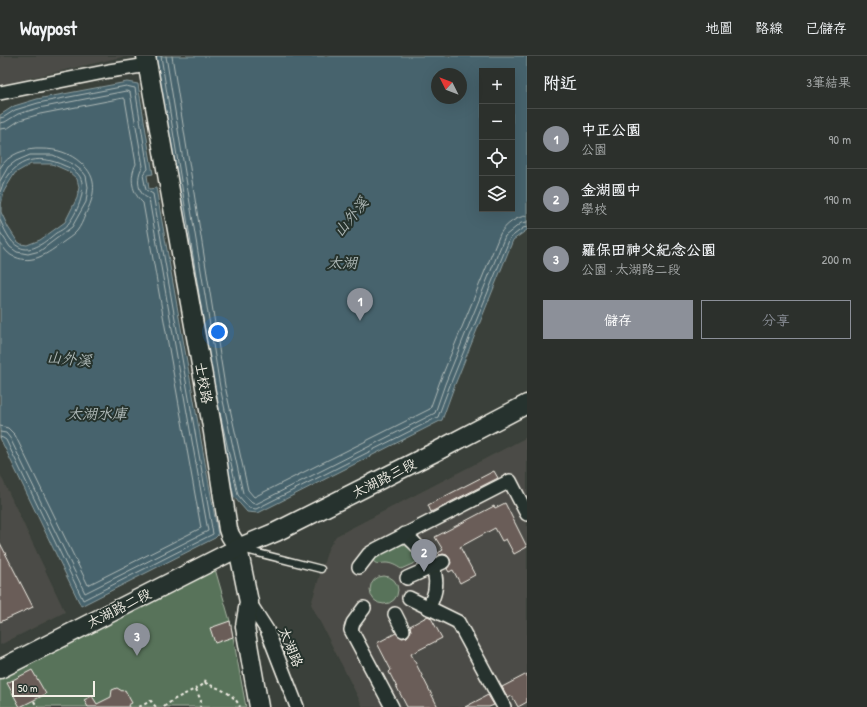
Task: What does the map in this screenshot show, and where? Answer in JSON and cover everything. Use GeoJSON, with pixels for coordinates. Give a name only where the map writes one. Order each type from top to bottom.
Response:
{"type":"FeatureCollection","features":[{"type":"Feature","properties":{"kind":"street"},"geometry":{"type":"LineString","coordinates":[[0,93],[109,70],[147,60]]}},
{"type":"Feature","properties":{"kind":"street","name":"士校路"},"geometry":{"type":"LineString","coordinates":[[147,60],[213,432],[228,529],[238,548],[249,602],[245,627],[259,707]]}},
{"type":"Feature","properties":{"kind":"street","name":"太湖路三段"},"geometry":{"type":"LineString","coordinates":[[238,548],[266,537],[527,404]]}},
{"type":"Feature","properties":{"kind":"street"},"geometry":{"type":"LineString","coordinates":[[359,567],[369,554],[405,534],[510,481],[527,514]]}},
{"type":"Feature","properties":{"kind":"street"},"geometry":{"type":"LineString","coordinates":[[405,534],[427,556],[438,564]]}},
{"type":"Feature","properties":{"kind":"street","name":"太湖路二段"},"geometry":{"type":"LineString","coordinates":[[0,669],[238,548]]}},
{"type":"Feature","properties":{"kind":"street"},"geometry":{"type":"LineString","coordinates":[[407,578],[438,564]]}},
{"type":"Feature","properties":{"kind":"street"},"geometry":{"type":"LineString","coordinates":[[429,608],[435,590],[438,564]]}},
{"type":"Feature","properties":{"kind":"street"},"geometry":{"type":"LineString","coordinates":[[409,598],[458,622],[504,707]]}},
{"type":"Feature","properties":{"kind":"street","name":"太湖路"},"geometry":{"type":"LineString","coordinates":[[249,602],[267,630],[297,707]]}},
{"type":"Feature","properties":{"kind":"street"},"geometry":{"type":"LineString","coordinates":[[364,608],[353,623],[351,630],[392,707]]}},
{"type":"Feature","properties":{"kind":"street"},"geometry":{"type":"LineString","coordinates":[[395,614],[403,630]]}},
{"type":"Feature","properties":{"kind":"lane"},"geometry":{"type":"LineString","coordinates":[[238,548],[321,569]]}},
{"type":"Feature","properties":{"kind":"path"},"geometry":{"type":"LineString","coordinates":[[164,707],[185,693],[196,689],[205,683],[206,677]]}},
{"type":"Feature","properties":{"kind":"path"},"geometry":{"type":"LineString","coordinates":[[205,683],[219,688],[233,697],[240,707]]}},
{"type":"Feature","properties":{"kind":"path"},"geometry":{"type":"LineString","coordinates":[[196,689],[201,701],[200,707]]}},
{"type":"Feature","properties":{"kind":"path"},"geometry":{"type":"LineString","coordinates":[[34,701],[37,707]]}},
{"type":"Feature","properties":{"kind":"path"},"geometry":{"type":"LineString","coordinates":[[140,707],[150,701],[156,707]]}},
{"type":"Feature","properties":{"kind":"shaded area"},"geometry":{"type":"Polygon","coordinates":[[[0,56],[126,56],[0,85],[0,56]]]}},
{"type":"Feature","properties":{"kind":"shaded area"},"geometry":{"type":"Polygon","coordinates":[[[527,437],[527,707],[363,707],[311,604],[328,549],[336,536],[527,437]]]}},
{"type":"Feature","properties":{"kind":"shaded area"},"geometry":{"type":"Polygon","coordinates":[[[0,474],[65,612],[0,645],[0,474]]]}},
{"type":"Feature","properties":{"kind":"green space"},"geometry":{"type":"Polygon","coordinates":[[[399,543],[411,550],[417,559],[417,562],[401,569],[390,564],[380,564],[373,561],[372,559],[399,543]]]}},
{"type":"Feature","properties":{"kind":"green space"},"geometry":{"type":"Polygon","coordinates":[[[215,569],[230,621],[246,707],[0,707],[0,675],[215,569]]]}},
{"type":"Feature","properties":{"kind":"green space"},"geometry":{"type":"Polygon","coordinates":[[[384,576],[394,580],[398,590],[394,600],[384,604],[374,600],[370,590],[374,580],[384,576]]]}},
{"type":"Feature","properties":{"kind":"water","name":"太湖"},"geometry":{"type":"Polygon","coordinates":[[[156,56],[527,56],[527,230],[513,240],[442,420],[258,513],[247,512],[234,497],[211,389],[156,56]]]}},
{"type":"Feature","properties":{"kind":"water","name":"太湖水庫"},"geometry":{"type":"Polygon","coordinates":[[[127,82],[138,84],[153,174],[147,175],[149,189],[156,188],[218,535],[215,538],[81,606],[0,438],[0,115],[14,106],[37,99],[127,82]],[[31,164],[15,173],[4,191],[1,212],[8,227],[17,241],[21,244],[27,245],[40,240],[65,222],[77,198],[79,187],[77,179],[68,171],[52,164],[31,164]]]}},
{"type":"Feature","properties":{"kind":"building"},"geometry":{"type":"Polygon","coordinates":[[[494,471],[498,478],[431,512],[428,505],[494,471]]]}},
{"type":"Feature","properties":{"kind":"building"},"geometry":{"type":"Polygon","coordinates":[[[505,503],[527,547],[514,554],[506,539],[502,541],[495,528],[460,547],[475,575],[460,583],[453,570],[449,572],[447,569],[451,563],[450,559],[447,555],[440,555],[438,553],[443,550],[435,537],[494,506],[495,508],[505,503]]]}},
{"type":"Feature","properties":{"kind":"building"},"geometry":{"type":"Polygon","coordinates":[[[0,543],[33,607],[0,622],[0,543]]]}},
{"type":"Feature","properties":{"kind":"building"},"geometry":{"type":"Polygon","coordinates":[[[428,616],[431,618],[442,638],[411,654],[438,707],[407,707],[389,672],[391,670],[377,643],[396,633],[402,638],[407,637],[411,631],[410,626],[428,616]]]}},
{"type":"Feature","properties":{"kind":"building"},"geometry":{"type":"Polygon","coordinates":[[[230,621],[233,637],[215,643],[210,628],[230,621]]]}},
{"type":"Feature","properties":{"kind":"building"},"geometry":{"type":"Polygon","coordinates":[[[32,670],[46,694],[20,707],[7,683],[32,670]]]}},
{"type":"Feature","properties":{"kind":"building"},"geometry":{"type":"Polygon","coordinates":[[[527,674],[527,702],[518,707],[512,696],[508,698],[502,687],[527,674]]]}},
{"type":"Feature","properties":{"kind":"building"},"geometry":{"type":"Polygon","coordinates":[[[117,688],[122,691],[125,690],[132,703],[128,705],[129,707],[88,707],[84,700],[92,696],[97,704],[111,697],[112,690],[117,688]]]}},
{"type":"Feature","properties":{"kind":"building"},"geometry":{"type":"Polygon","coordinates":[[[488,695],[494,705],[489,707],[465,707],[488,695]]]}},
{"type":"Feature","properties":{"kind":"place","name":"中正公園"},"geometry":{"type":"Point","coordinates":[360,321]}},
{"type":"Feature","properties":{"kind":"place","name":"金湖國中"},"geometry":{"type":"Point","coordinates":[424,572]}},
{"type":"Feature","properties":{"kind":"place","name":"羅保田神父紀念公園"},"geometry":{"type":"Point","coordinates":[137,656]}},
{"type":"Feature","properties":{"kind":"water label","name":"山外溪"},"geometry":{"type":"Point","coordinates":[351,217]}},
{"type":"Feature","properties":{"kind":"water label","name":"山外溪"},"geometry":{"type":"Point","coordinates":[69,359]}}]}
